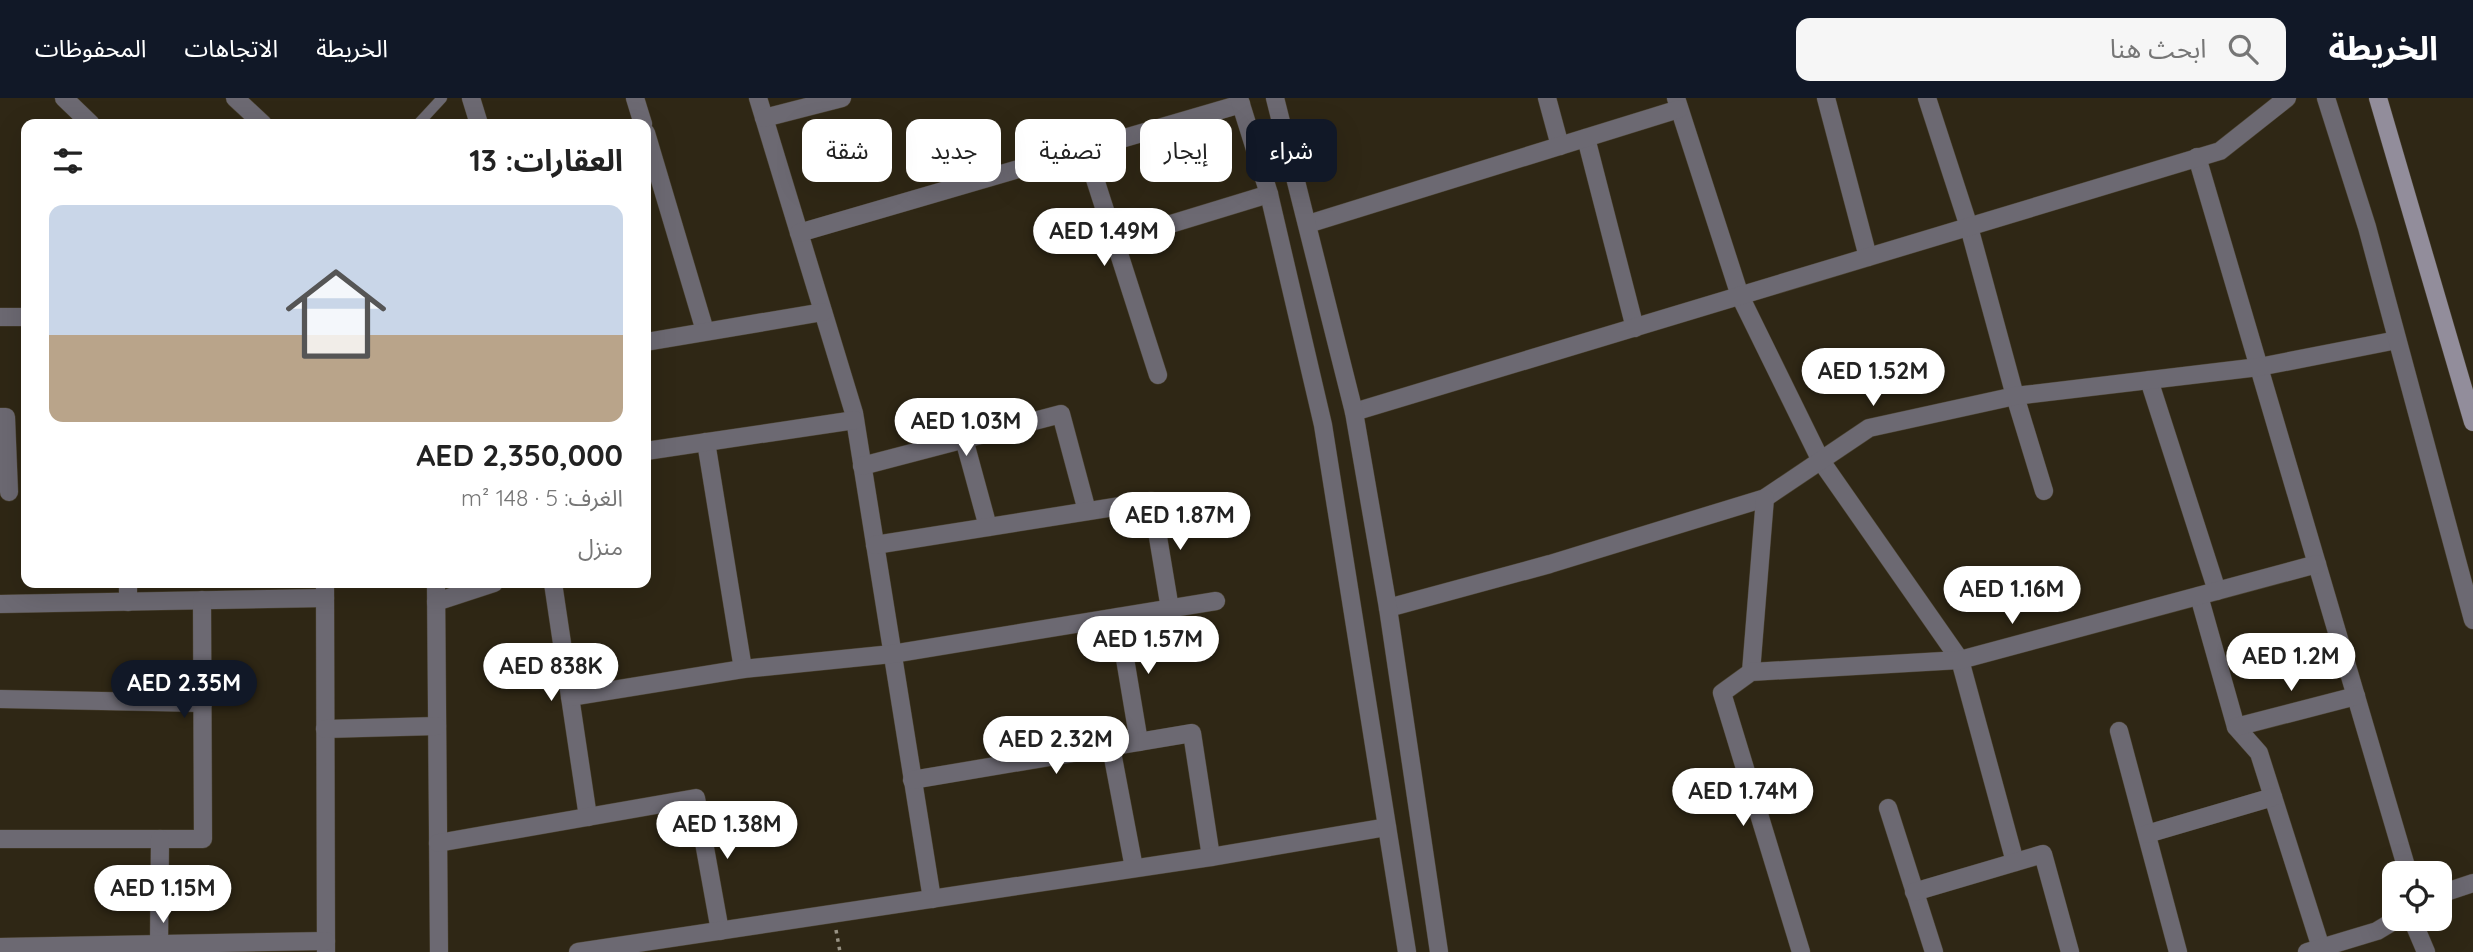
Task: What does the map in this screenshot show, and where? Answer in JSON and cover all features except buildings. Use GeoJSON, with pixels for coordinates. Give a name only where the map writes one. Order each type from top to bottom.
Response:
{"type":"FeatureCollection","features":[{"type":"Feature","properties":{"kind":"main road"},"geometry":{"type":"LineString","coordinates":[[2378,98],[2473,422]]}},
{"type":"Feature","properties":{"kind":"street"},"geometry":{"type":"LineString","coordinates":[[64,98],[86,119]]}},
{"type":"Feature","properties":{"kind":"street"},"geometry":{"type":"LineString","coordinates":[[235,98],[258,119]]}},
{"type":"Feature","properties":{"kind":"street"},"geometry":{"type":"LineString","coordinates":[[471,98],[477,119]]}},
{"type":"Feature","properties":{"kind":"street"},"geometry":{"type":"LineString","coordinates":[[635,98],[641,119]]}},
{"type":"Feature","properties":{"kind":"street"},"geometry":{"type":"LineString","coordinates":[[758,98],[855,420],[932,899]]}},
{"type":"Feature","properties":{"kind":"street"},"geometry":{"type":"LineString","coordinates":[[764,118],[842,98]]}},
{"type":"Feature","properties":{"kind":"street"},"geometry":{"type":"LineString","coordinates":[[1275,98],[1354,412],[1388,608],[1439,952]]}},
{"type":"Feature","properties":{"kind":"street"},"geometry":{"type":"LineString","coordinates":[[1546,98],[1560,146]]}},
{"type":"Feature","properties":{"kind":"street"},"geometry":{"type":"LineString","coordinates":[[1826,98],[1868,257]]}},
{"type":"Feature","properties":{"kind":"street"},"geometry":{"type":"LineString","coordinates":[[1927,98],[1969,227],[2044,491]]}},
{"type":"Feature","properties":{"kind":"street"},"geometry":{"type":"LineString","coordinates":[[1354,412],[2220,151],[2287,98]]}},
{"type":"Feature","properties":{"kind":"street"},"geometry":{"type":"LineString","coordinates":[[2326,98],[2367,227],[2473,620]]}},
{"type":"Feature","properties":{"kind":"street"},"geometry":{"type":"LineString","coordinates":[[1126,136],[1240,101],[1269,194],[1322,425],[1407,952]]}},
{"type":"Feature","properties":{"kind":"street"},"geometry":{"type":"LineString","coordinates":[[1308,224],[1586,138],[1678,104],[1740,296],[1821,461],[1960,660],[2015,862]]}},
{"type":"Feature","properties":{"kind":"street"},"geometry":{"type":"LineString","coordinates":[[1586,138],[1635,328]]}},
{"type":"Feature","properties":{"kind":"street"},"geometry":{"type":"LineString","coordinates":[[651,150],[705,331]]}},
{"type":"Feature","properties":{"kind":"street"},"geometry":{"type":"LineString","coordinates":[[2197,157],[2404,861]]}},
{"type":"Feature","properties":{"kind":"street"},"geometry":{"type":"LineString","coordinates":[[799,233],[1015,169]]}},
{"type":"Feature","properties":{"kind":"street"},"geometry":{"type":"LineString","coordinates":[[1097,182],[1158,375]]}},
{"type":"Feature","properties":{"kind":"street"},"geometry":{"type":"LineString","coordinates":[[1115,241],[1269,194]]}},
{"type":"Feature","properties":{"kind":"street"},"geometry":{"type":"LineString","coordinates":[[651,341],[823,312]]}},
{"type":"Feature","properties":{"kind":"street"},"geometry":{"type":"LineString","coordinates":[[0,317],[21,317]]}},
{"type":"Feature","properties":{"kind":"street"},"geometry":{"type":"LineString","coordinates":[[1388,608],[1550,564],[1765,498],[1869,428],[2015,396],[2259,367],[2397,340]]}},
{"type":"Feature","properties":{"kind":"street"},"geometry":{"type":"LineString","coordinates":[[2149,380],[2208,593],[2236,727],[2259,753],[2314,950],[2382,928]]}},
{"type":"Feature","properties":{"kind":"street"},"geometry":{"type":"LineString","coordinates":[[862,466],[1061,414],[1087,511]]}},
{"type":"Feature","properties":{"kind":"street"},"geometry":{"type":"LineString","coordinates":[[0,417],[6,417],[12,492]]}},
{"type":"Feature","properties":{"kind":"street"},"geometry":{"type":"LineString","coordinates":[[651,450],[855,420]]}},
{"type":"Feature","properties":{"kind":"street"},"geometry":{"type":"LineString","coordinates":[[964,439],[988,527]]}},
{"type":"Feature","properties":{"kind":"street"},"geometry":{"type":"LineString","coordinates":[[706,442],[743,669]]}},
{"type":"Feature","properties":{"kind":"street"},"geometry":{"type":"LineString","coordinates":[[1751,672],[1765,498]]}},
{"type":"Feature","properties":{"kind":"street"},"geometry":{"type":"LineString","coordinates":[[875,545],[1152,501],[1170,609]]}},
{"type":"Feature","properties":{"kind":"street"},"geometry":{"type":"LineString","coordinates":[[1801,952],[1722,693],[1751,672],[1960,660],[2317,565]]}},
{"type":"Feature","properties":{"kind":"street"},"geometry":{"type":"LineString","coordinates":[[128,588],[128,602]]}},
{"type":"Feature","properties":{"kind":"street"},"geometry":{"type":"LineString","coordinates":[[436,588],[439,952]]}},
{"type":"Feature","properties":{"kind":"street"},"geometry":{"type":"LineString","coordinates":[[436,602],[479,588]]}},
{"type":"Feature","properties":{"kind":"street"},"geometry":{"type":"LineString","coordinates":[[554,588],[588,817]]}},
{"type":"Feature","properties":{"kind":"street"},"geometry":{"type":"LineString","coordinates":[[0,604],[202,600],[325,591],[326,947],[159,944],[0,947]]}},
{"type":"Feature","properties":{"kind":"street"},"geometry":{"type":"LineString","coordinates":[[0,839],[203,839],[202,600]]}},
{"type":"Feature","properties":{"kind":"street"},"geometry":{"type":"LineString","coordinates":[[570,697],[743,669],[892,654],[1216,601]]}},
{"type":"Feature","properties":{"kind":"street"},"geometry":{"type":"LineString","coordinates":[[1118,617],[1139,742]]}},
{"type":"Feature","properties":{"kind":"street"},"geometry":{"type":"LineString","coordinates":[[2236,727],[2356,696]]}},
{"type":"Feature","properties":{"kind":"street"},"geometry":{"type":"LineString","coordinates":[[0,699],[203,703]]}},
{"type":"Feature","properties":{"kind":"street"},"geometry":{"type":"LineString","coordinates":[[325,729],[437,726]]}},
{"type":"Feature","properties":{"kind":"street"},"geometry":{"type":"LineString","coordinates":[[2119,730],[2178,952]]}},
{"type":"Feature","properties":{"kind":"street"},"geometry":{"type":"LineString","coordinates":[[912,780],[1192,733],[1211,857]]}},
{"type":"Feature","properties":{"kind":"street"},"geometry":{"type":"LineString","coordinates":[[1111,747],[1134,868]]}},
{"type":"Feature","properties":{"kind":"street"},"geometry":{"type":"LineString","coordinates":[[2147,834],[2273,797]]}},
{"type":"Feature","properties":{"kind":"street"},"geometry":{"type":"LineString","coordinates":[[438,844],[696,798],[720,930]]}},
{"type":"Feature","properties":{"kind":"street"},"geometry":{"type":"LineString","coordinates":[[1888,808],[1934,952]]}},
{"type":"Feature","properties":{"kind":"street"},"geometry":{"type":"LineString","coordinates":[[578,952],[1211,857],[1387,827]]}},
{"type":"Feature","properties":{"kind":"street"},"geometry":{"type":"LineString","coordinates":[[159,944],[160,839]]}},
{"type":"Feature","properties":{"kind":"street"},"geometry":{"type":"LineString","coordinates":[[1914,892],[2043,854],[2070,952]]}},
{"type":"Feature","properties":{"kind":"street"},"geometry":{"type":"LineString","coordinates":[[2452,890],[2473,883]]}},
{"type":"Feature","properties":{"kind":"street"},"geometry":{"type":"LineString","coordinates":[[2417,931],[2426,952]]}},
{"type":"Feature","properties":{"kind":"lane"},"geometry":{"type":"LineString","coordinates":[[423,119],[442,98]]}}]}
